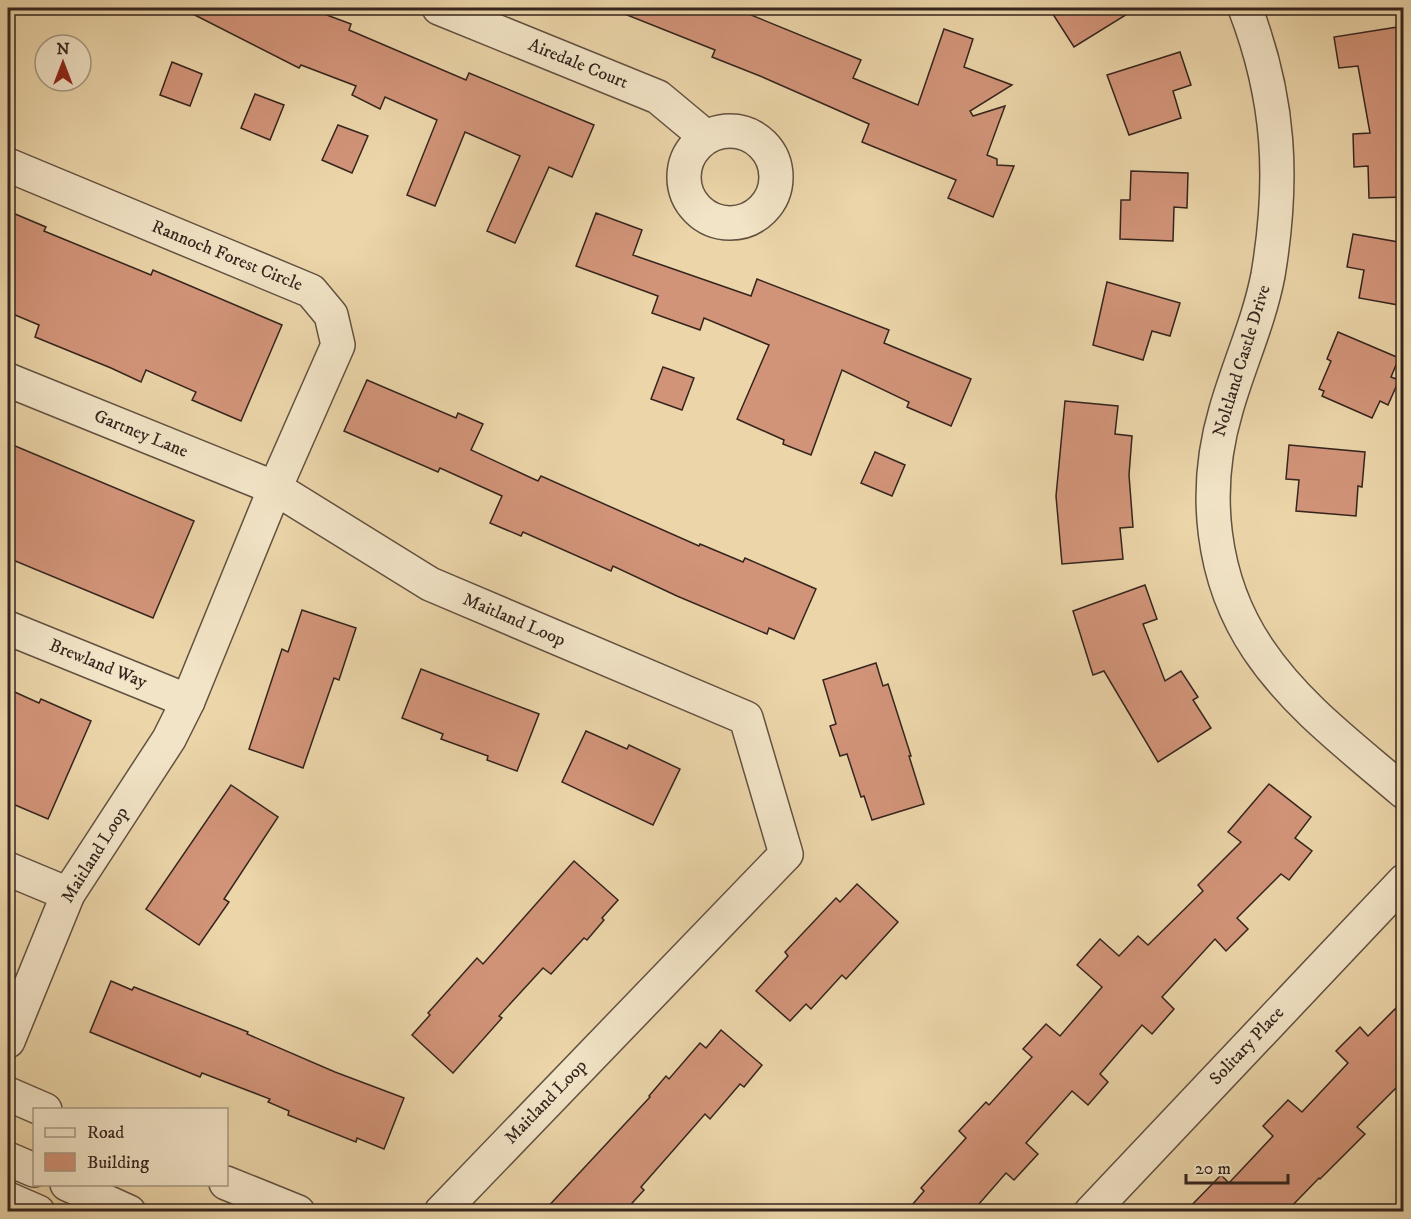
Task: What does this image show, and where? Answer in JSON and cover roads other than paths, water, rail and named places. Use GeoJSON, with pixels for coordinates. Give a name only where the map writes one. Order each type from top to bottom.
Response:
{"type":"FeatureCollection","features":[{"type":"Feature","properties":{"kind":"street","name":"Airedale Court"},"geometry":{"type":"LineString","coordinates":[[439,8],[658,97],[706,137]]}},
{"type":"Feature","properties":{"kind":"street","name":"Noltland Castle Drive"},"geometry":{"type":"LineString","coordinates":[[1245,8],[1259,45],[1273,104],[1277,152],[1276,213],[1267,278],[1250,343],[1226,409],[1215,456],[1213,514],[1220,562],[1231,600],[1258,649],[1292,693],[1323,724],[1404,792]]}},
{"type":"Feature","properties":{"kind":"street","name":"Rannoch Forest Circle"},"geometry":{"type":"LineString","coordinates":[[8,165],[311,291],[331,315],[338,345],[275,488]]}},
{"type":"Feature","properties":{"kind":"street","name":"Gartney Lane"},"geometry":{"type":"LineString","coordinates":[[8,380],[275,488]]}},
{"type":"Feature","properties":{"kind":"street","name":"Maitland Loop"},"geometry":{"type":"LineString","coordinates":[[8,1041],[68,894],[169,739],[188,701],[275,488],[430,584],[746,718],[786,854],[441,1212]]}},
{"type":"Feature","properties":{"kind":"street","name":"Brewland Way"},"geometry":{"type":"LineString","coordinates":[[8,628],[188,701]]}},
{"type":"Feature","properties":{"kind":"street"},"geometry":{"type":"LineString","coordinates":[[8,869],[68,894]]}},
{"type":"Feature","properties":{"kind":"street","name":"Solitary Place"},"geometry":{"type":"LineString","coordinates":[[1090,1212],[1404,881]]}},
{"type":"Feature","properties":{"kind":"street"},"geometry":{"type":"LineString","coordinates":[[8,1094],[40,1108]]}},
{"type":"Feature","properties":{"kind":"street"},"geometry":{"type":"LineString","coordinates":[[8,1159],[33,1170]]}},
{"type":"Feature","properties":{"kind":"street"},"geometry":{"type":"LineString","coordinates":[[228,1184],[298,1212]]}},
{"type":"Feature","properties":{"kind":"street"},"geometry":{"type":"LineString","coordinates":[[70,1186],[129,1212]]}},
{"type":"Feature","properties":{"kind":"street"},"geometry":{"type":"LineString","coordinates":[[8,1199],[38,1212]]}}]}
